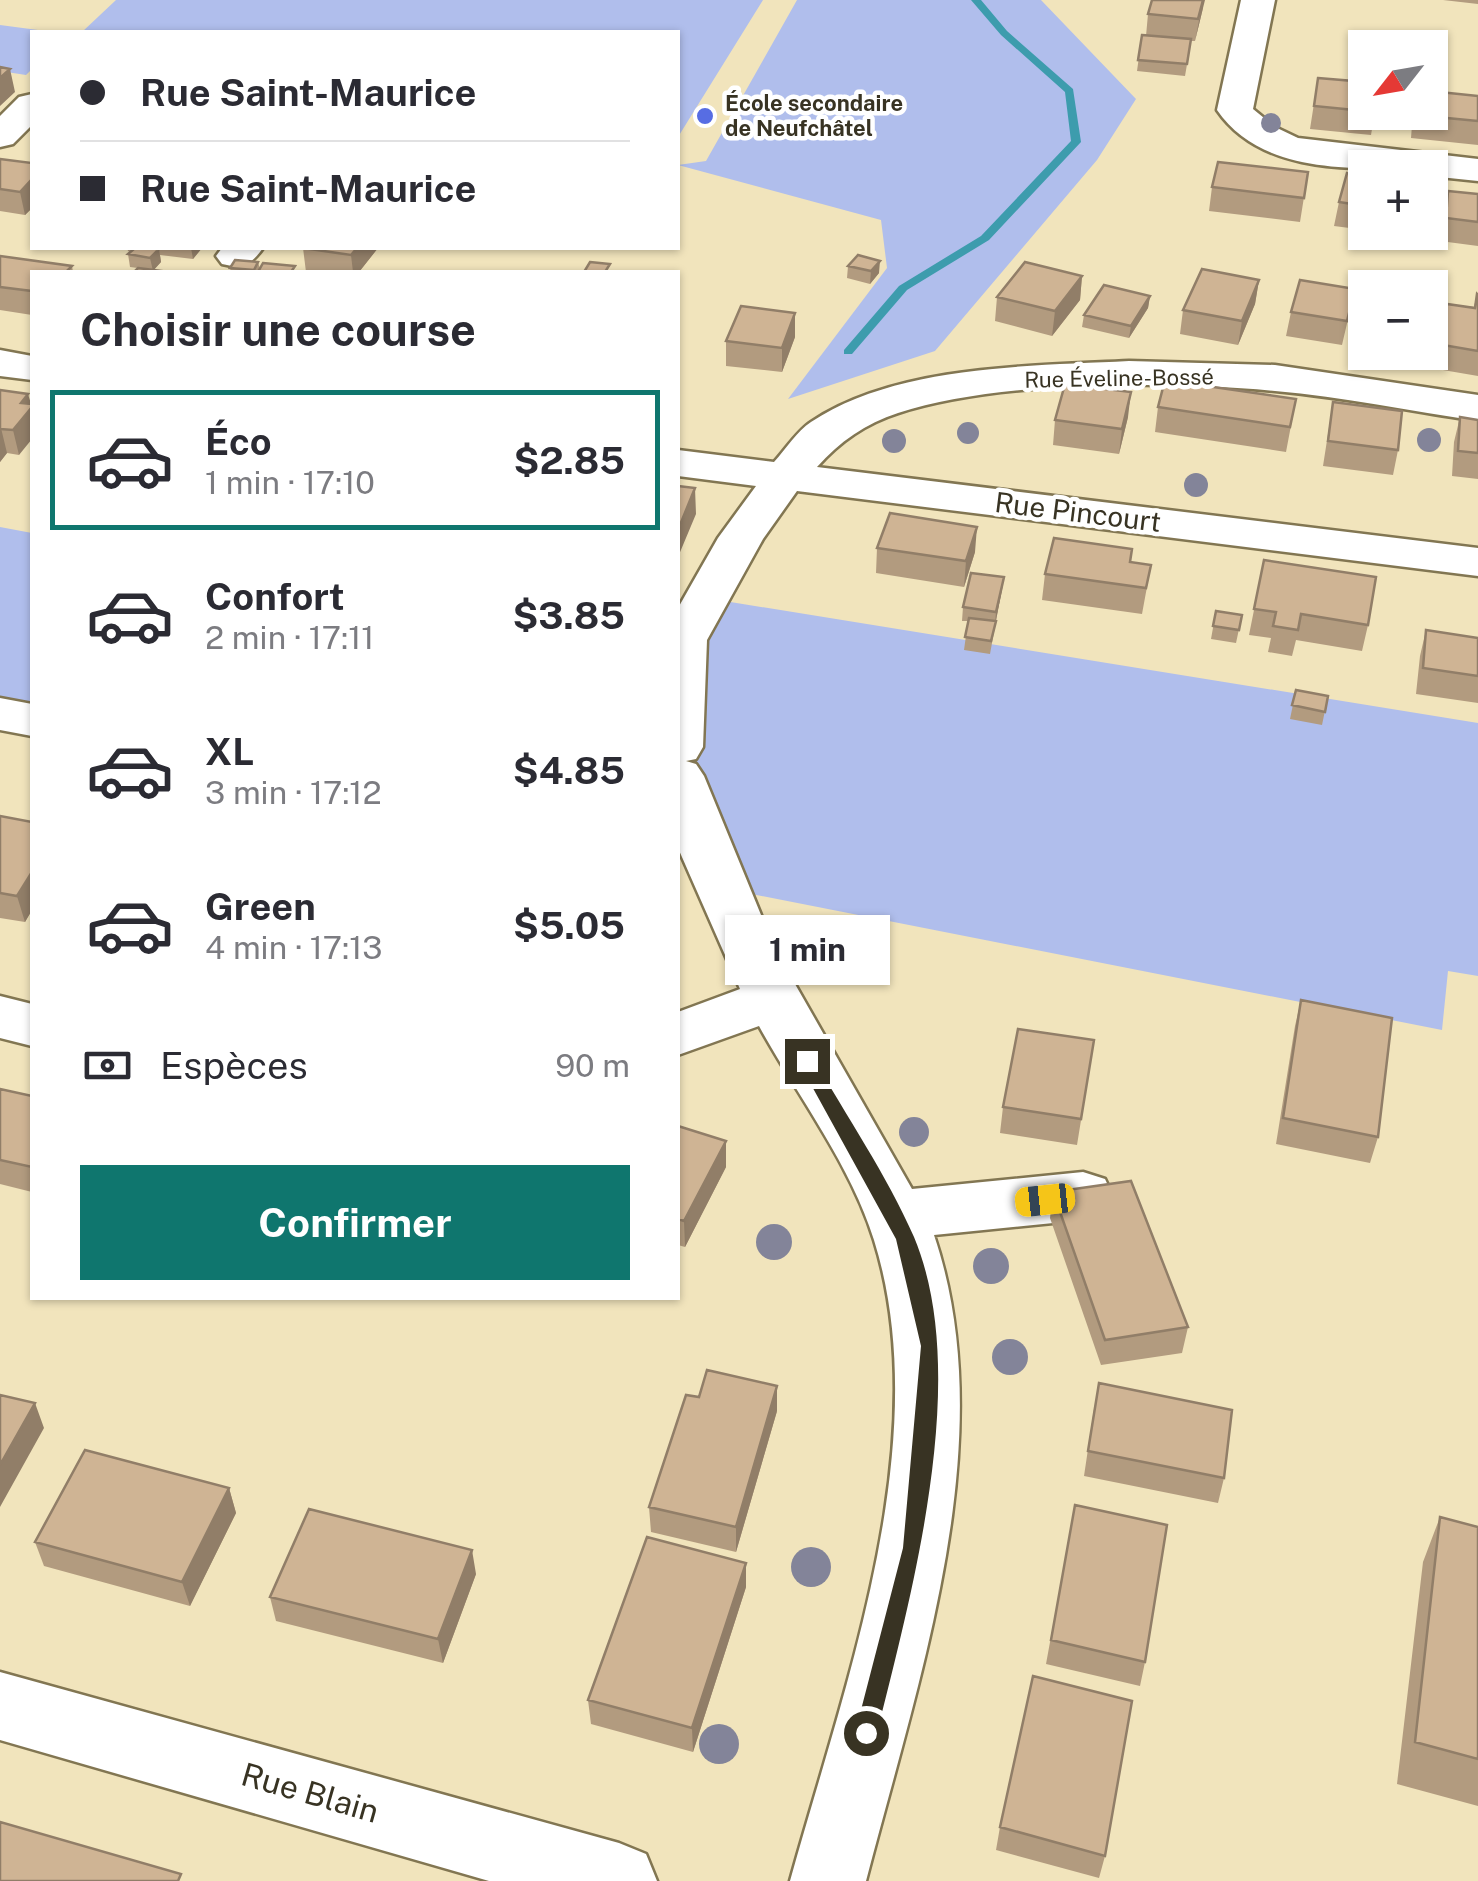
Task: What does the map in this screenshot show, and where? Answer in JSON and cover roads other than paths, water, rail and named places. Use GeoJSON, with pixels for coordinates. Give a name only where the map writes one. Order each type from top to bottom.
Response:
{"type":"FeatureCollection","features":[{"type":"Feature","properties":{"kind":"street"},"geometry":{"type":"LineString","coordinates":[[1258,0],[1236,110],[1254,132],[1268,142],[1295,149],[1478,170]]}},
{"type":"Feature","properties":{"kind":"street"},"geometry":{"type":"LineString","coordinates":[[0,136],[30,107]]}},
{"type":"Feature","properties":{"kind":"street"},"geometry":{"type":"LineString","coordinates":[[0,150],[30,154]]}},
{"type":"Feature","properties":{"kind":"street"},"geometry":{"type":"LineString","coordinates":[[0,363],[30,368]]}},
{"type":"Feature","properties":{"kind":"street","name":"Rue Éveline-Bossé"},"geometry":{"type":"LineString","coordinates":[[680,743],[683,640],[741,538],[786,476],[825,432],[884,403],[992,381],[1128,374],[1275,378],[1478,408]]}},
{"type":"Feature","properties":{"kind":"street","name":"Rue Pincourt"},"geometry":{"type":"LineString","coordinates":[[680,463],[1478,562]]}},
{"type":"Feature","properties":{"kind":"street"},"geometry":{"type":"LineString","coordinates":[[0,714],[30,720]]}},
{"type":"Feature","properties":{"kind":"street"},"geometry":{"type":"LineString","coordinates":[[680,780],[716,886],[773,999],[906,1239],[931,1346],[913,1548],[828,1881]]}},
{"type":"Feature","properties":{"kind":"street"},"geometry":{"type":"LineString","coordinates":[[680,1033],[773,999]]}},
{"type":"Feature","properties":{"kind":"street"},"geometry":{"type":"LineString","coordinates":[[0,1017],[30,1024]]}},
{"type":"Feature","properties":{"kind":"street"},"geometry":{"type":"LineString","coordinates":[[893,1216],[1083,1196]]}},
{"type":"Feature","properties":{"kind":"street","name":"Rue Blain"},"geometry":{"type":"LineString","coordinates":[[0,1706],[619,1881]]}},
{"type":"Feature","properties":{"kind":"waterway"},"geometry":{"type":"LineString","coordinates":[[848,352],[903,288],[985,238],[1076,142],[1070,91],[1004,33],[976,0]]}},
{"type":"Feature","properties":{"kind":"place","name":"École secondaire de Neufchâtel"},"geometry":{"type":"Point","coordinates":[705,116]}}]}
